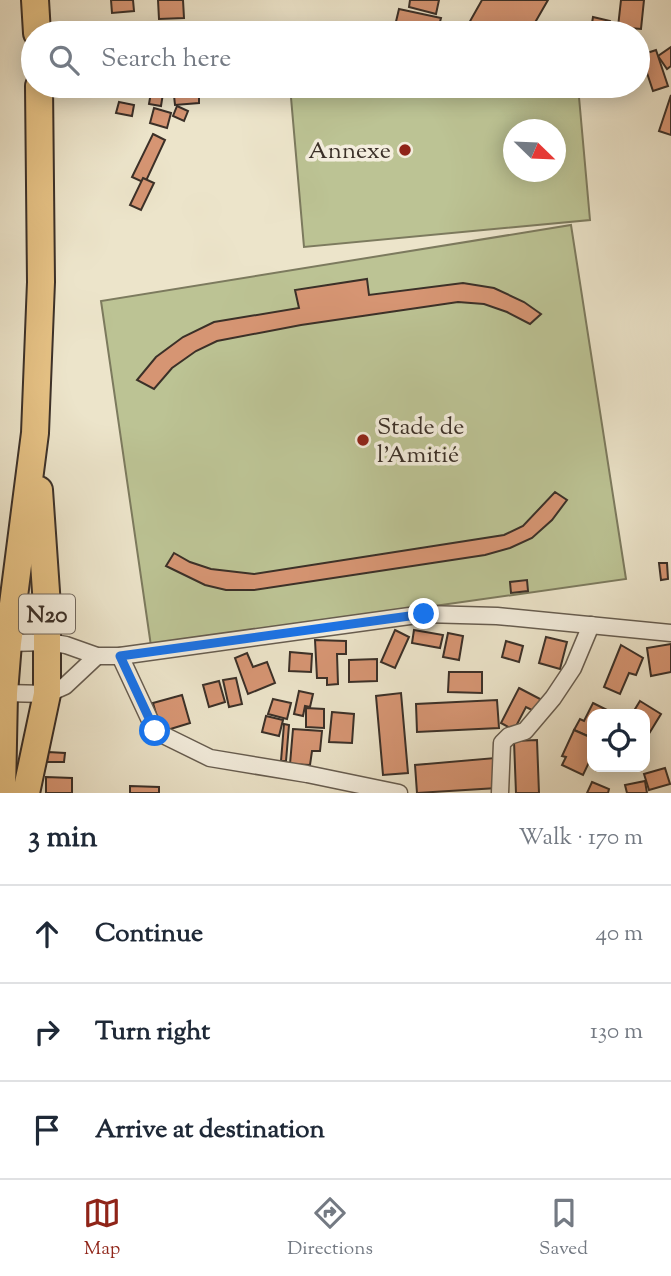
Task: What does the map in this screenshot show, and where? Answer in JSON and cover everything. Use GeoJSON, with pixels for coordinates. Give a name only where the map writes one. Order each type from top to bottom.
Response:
{"type":"FeatureCollection","features":[{"type":"Feature","properties":{"kind":"main road"},"geometry":{"type":"LineString","coordinates":[[35,0],[36,21]]}},
{"type":"Feature","properties":{"kind":"main road","name":"N20"},"geometry":{"type":"LineString","coordinates":[[2,793],[8,643],[35,433],[41,282],[39,98]]}},
{"type":"Feature","properties":{"kind":"main road","name":"N20"},"geometry":{"type":"LineString","coordinates":[[26,793],[47,694],[48,642],[35,433]]}},
{"type":"Feature","properties":{"kind":"street"},"geometry":{"type":"LineString","coordinates":[[8,643],[48,642],[97,656],[120,656],[424,614],[496,616],[671,633]]}},
{"type":"Feature","properties":{"kind":"street"},"geometry":{"type":"LineString","coordinates":[[500,793],[502,743],[509,736],[525,731],[553,698],[573,668],[591,625]]}},
{"type":"Feature","properties":{"kind":"street"},"geometry":{"type":"LineString","coordinates":[[4,693],[47,694],[65,685],[97,656]]}},
{"type":"Feature","properties":{"kind":"street"},"geometry":{"type":"LineString","coordinates":[[120,656],[155,731],[210,758],[399,793]]}},
{"type":"Feature","properties":{"kind":"green space","name":"Annexe"},"geometry":{"type":"Polygon","coordinates":[[[291,98],[579,98],[590,220],[304,247],[291,98]]]}},
{"type":"Feature","properties":{"kind":"green space","name":"Stade de l'Amitié"},"geometry":{"type":"Polygon","coordinates":[[[571,225],[626,579],[151,646],[101,301],[571,225]]]}},
{"type":"Feature","properties":{"kind":"building"},"geometry":{"type":"Polygon","coordinates":[[[111,0],[133,0],[134,11],[112,13],[111,0]]]}},
{"type":"Feature","properties":{"kind":"building"},"geometry":{"type":"Polygon","coordinates":[[[158,0],[183,0],[184,18],[159,19],[158,0]]]}},
{"type":"Feature","properties":{"kind":"building"},"geometry":{"type":"Polygon","coordinates":[[[410,0],[439,0],[436,14],[409,7],[410,0]]]}},
{"type":"Feature","properties":{"kind":"building"},"geometry":{"type":"Polygon","coordinates":[[[482,0],[548,0],[536,21],[470,21],[482,0]]]}},
{"type":"Feature","properties":{"kind":"building"},"geometry":{"type":"Polygon","coordinates":[[[621,0],[644,0],[642,21],[619,21],[621,0]]]}},
{"type":"Feature","properties":{"kind":"building"},"geometry":{"type":"Polygon","coordinates":[[[399,9],[441,18],[440,21],[396,21],[399,9]]]}},
{"type":"Feature","properties":{"kind":"building"},"geometry":{"type":"Polygon","coordinates":[[[593,17],[610,21],[592,21],[593,17]]]}},
{"type":"Feature","properties":{"kind":"building"},"geometry":{"type":"Polygon","coordinates":[[[671,47],[671,66],[667,69],[658,56],[671,47]]]}},
{"type":"Feature","properties":{"kind":"building"},"geometry":{"type":"Polygon","coordinates":[[[656,50],[668,86],[653,91],[650,82],[650,52],[656,50]]]}},
{"type":"Feature","properties":{"kind":"building"},"geometry":{"type":"Polygon","coordinates":[[[671,95],[671,135],[659,131],[671,95]]]}},
{"type":"Feature","properties":{"kind":"building"},"geometry":{"type":"Polygon","coordinates":[[[150,98],[162,98],[161,106],[149,104],[150,98]]]}},
{"type":"Feature","properties":{"kind":"building"},"geometry":{"type":"Polygon","coordinates":[[[174,98],[199,98],[199,103],[175,105],[174,98]]]}},
{"type":"Feature","properties":{"kind":"building"},"geometry":{"type":"Polygon","coordinates":[[[119,102],[134,105],[132,116],[116,113],[119,102]]]}},
{"type":"Feature","properties":{"kind":"building"},"geometry":{"type":"Polygon","coordinates":[[[177,106],[188,111],[184,121],[173,116],[177,106]]]}},
{"type":"Feature","properties":{"kind":"building"},"geometry":{"type":"Polygon","coordinates":[[[154,108],[171,113],[167,128],[150,123],[154,108]]]}},
{"type":"Feature","properties":{"kind":"building"},"geometry":{"type":"Polygon","coordinates":[[[153,134],[165,140],[145,183],[132,177],[153,134]]]}},
{"type":"Feature","properties":{"kind":"building"},"geometry":{"type":"Polygon","coordinates":[[[143,178],[154,183],[141,210],[130,205],[143,178]]]}},
{"type":"Feature","properties":{"kind":"building"},"geometry":{"type":"Polygon","coordinates":[[[367,279],[369,295],[463,283],[494,288],[524,302],[541,314],[530,324],[484,304],[458,302],[301,325],[217,341],[196,351],[172,368],[154,389],[137,380],[156,357],[183,337],[214,322],[299,308],[295,290],[367,279]]]}},
{"type":"Feature","properties":{"kind":"building"},"geometry":{"type":"Polygon","coordinates":[[[555,492],[567,500],[552,520],[532,538],[485,555],[254,590],[226,590],[205,585],[166,566],[174,553],[211,569],[254,574],[504,535],[523,526],[555,492]]]}},
{"type":"Feature","properties":{"kind":"building"},"geometry":{"type":"Polygon","coordinates":[[[659,563],[667,563],[668,579],[661,580],[659,563]]]}},
{"type":"Feature","properties":{"kind":"building"},"geometry":{"type":"Polygon","coordinates":[[[527,580],[528,591],[511,593],[510,582],[527,580]]]}},
{"type":"Feature","properties":{"kind":"building"},"geometry":{"type":"Polygon","coordinates":[[[395,630],[409,637],[395,668],[381,662],[395,630]]]}},
{"type":"Feature","properties":{"kind":"building"},"geometry":{"type":"Polygon","coordinates":[[[414,630],[443,635],[440,648],[412,643],[414,630]]]}},
{"type":"Feature","properties":{"kind":"building"},"geometry":{"type":"Polygon","coordinates":[[[448,633],[463,636],[459,660],[443,657],[448,633]]]}},
{"type":"Feature","properties":{"kind":"building"},"geometry":{"type":"Polygon","coordinates":[[[546,637],[567,642],[560,669],[539,663],[546,637]]]}},
{"type":"Feature","properties":{"kind":"building"},"geometry":{"type":"Polygon","coordinates":[[[315,640],[346,641],[346,654],[337,654],[338,684],[327,685],[327,678],[317,678],[315,640]]]}},
{"type":"Feature","properties":{"kind":"building"},"geometry":{"type":"Polygon","coordinates":[[[506,641],[523,646],[519,662],[502,657],[506,641]]]}},
{"type":"Feature","properties":{"kind":"building"},"geometry":{"type":"Polygon","coordinates":[[[671,644],[671,672],[651,676],[647,648],[671,644]]]}},
{"type":"Feature","properties":{"kind":"building"},"geometry":{"type":"Polygon","coordinates":[[[621,645],[643,658],[636,675],[629,673],[620,694],[604,687],[621,645]]]}},
{"type":"Feature","properties":{"kind":"building"},"geometry":{"type":"Polygon","coordinates":[[[290,652],[312,654],[311,672],[289,671],[290,652]]]}},
{"type":"Feature","properties":{"kind":"building"},"geometry":{"type":"Polygon","coordinates":[[[247,653],[253,667],[267,662],[275,683],[248,694],[235,658],[247,653]]]}},
{"type":"Feature","properties":{"kind":"building"},"geometry":{"type":"Polygon","coordinates":[[[377,659],[377,681],[349,682],[349,660],[377,659]]]}},
{"type":"Feature","properties":{"kind":"building"},"geometry":{"type":"Polygon","coordinates":[[[449,672],[482,672],[482,693],[448,692],[449,672]]]}},
{"type":"Feature","properties":{"kind":"building"},"geometry":{"type":"Polygon","coordinates":[[[236,678],[242,704],[229,707],[223,680],[236,678]]]}},
{"type":"Feature","properties":{"kind":"building"},"geometry":{"type":"Polygon","coordinates":[[[219,681],[225,702],[209,707],[203,685],[219,681]]]}},
{"type":"Feature","properties":{"kind":"building"},"geometry":{"type":"Polygon","coordinates":[[[519,688],[542,700],[536,712],[526,707],[514,730],[501,723],[519,688]]]}},
{"type":"Feature","properties":{"kind":"building"},"geometry":{"type":"Polygon","coordinates":[[[299,691],[313,694],[310,707],[305,706],[303,716],[294,714],[299,691]]]}},
{"type":"Feature","properties":{"kind":"building"},"geometry":{"type":"Polygon","coordinates":[[[401,693],[408,773],[383,775],[376,696],[401,693]]]}},
{"type":"Feature","properties":{"kind":"building"},"geometry":{"type":"Polygon","coordinates":[[[182,695],[190,723],[164,731],[153,703],[182,695]]]}},
{"type":"Feature","properties":{"kind":"building"},"geometry":{"type":"Polygon","coordinates":[[[273,699],[291,703],[287,719],[268,714],[273,699]]]}},
{"type":"Feature","properties":{"kind":"building"},"geometry":{"type":"Polygon","coordinates":[[[497,700],[499,728],[417,732],[416,704],[497,700]]]}},
{"type":"Feature","properties":{"kind":"building"},"geometry":{"type":"Polygon","coordinates":[[[640,701],[661,714],[650,732],[650,709],[635,709],[640,701]]]}},
{"type":"Feature","properties":{"kind":"building"},"geometry":{"type":"Polygon","coordinates":[[[593,703],[605,709],[590,709],[593,703]]]}},
{"type":"Feature","properties":{"kind":"building"},"geometry":{"type":"Polygon","coordinates":[[[306,708],[324,709],[324,728],[306,727],[306,708]]]}},
{"type":"Feature","properties":{"kind":"building"},"geometry":{"type":"Polygon","coordinates":[[[332,712],[354,714],[352,743],[329,742],[332,712]]]}},
{"type":"Feature","properties":{"kind":"building"},"geometry":{"type":"Polygon","coordinates":[[[587,715],[587,736],[574,730],[580,719],[584,721],[587,715]]]}},
{"type":"Feature","properties":{"kind":"building"},"geometry":{"type":"Polygon","coordinates":[[[266,716],[283,720],[279,736],[262,732],[266,716]]]}},
{"type":"Feature","properties":{"kind":"building"},"geometry":{"type":"Polygon","coordinates":[[[284,724],[289,725],[286,761],[281,761],[284,724]]]}},
{"type":"Feature","properties":{"kind":"building"},"geometry":{"type":"Polygon","coordinates":[[[293,729],[322,731],[320,751],[312,751],[310,765],[290,764],[293,729]]]}},
{"type":"Feature","properties":{"kind":"building"},"geometry":{"type":"Polygon","coordinates":[[[574,730],[587,736],[587,767],[583,775],[562,765],[566,757],[562,756],[574,730]]]}},
{"type":"Feature","properties":{"kind":"building"},"geometry":{"type":"Polygon","coordinates":[[[537,740],[539,793],[516,793],[514,741],[537,740]]]}},
{"type":"Feature","properties":{"kind":"building"},"geometry":{"type":"Polygon","coordinates":[[[48,752],[65,753],[64,762],[47,762],[48,752]]]}},
{"type":"Feature","properties":{"kind":"building"},"geometry":{"type":"Polygon","coordinates":[[[495,758],[497,788],[417,793],[415,765],[495,758]]]}},
{"type":"Feature","properties":{"kind":"building"},"geometry":{"type":"Polygon","coordinates":[[[665,768],[670,784],[649,790],[644,774],[665,768]]]}},
{"type":"Feature","properties":{"kind":"building"},"geometry":{"type":"Polygon","coordinates":[[[46,777],[72,778],[72,793],[46,793],[46,777]]]}},
{"type":"Feature","properties":{"kind":"building"},"geometry":{"type":"Polygon","coordinates":[[[645,781],[647,793],[627,793],[625,785],[645,781]]]}},
{"type":"Feature","properties":{"kind":"building"},"geometry":{"type":"Polygon","coordinates":[[[592,782],[609,789],[608,793],[587,793],[592,782]]]}},
{"type":"Feature","properties":{"kind":"building"},"geometry":{"type":"Polygon","coordinates":[[[130,786],[159,787],[159,793],[130,793],[130,786]]]}},
{"type":"Feature","properties":{"kind":"place","name":"Annexe"},"geometry":{"type":"Point","coordinates":[405,150]}},
{"type":"Feature","properties":{"kind":"place","name":"Stade de l'Amitié"},"geometry":{"type":"Point","coordinates":[363,440]}},
{"type":"Feature","properties":{"kind":"route"},"geometry":{"type":"LineString","coordinates":[[155,731],[120,656],[424,614]]}}]}
